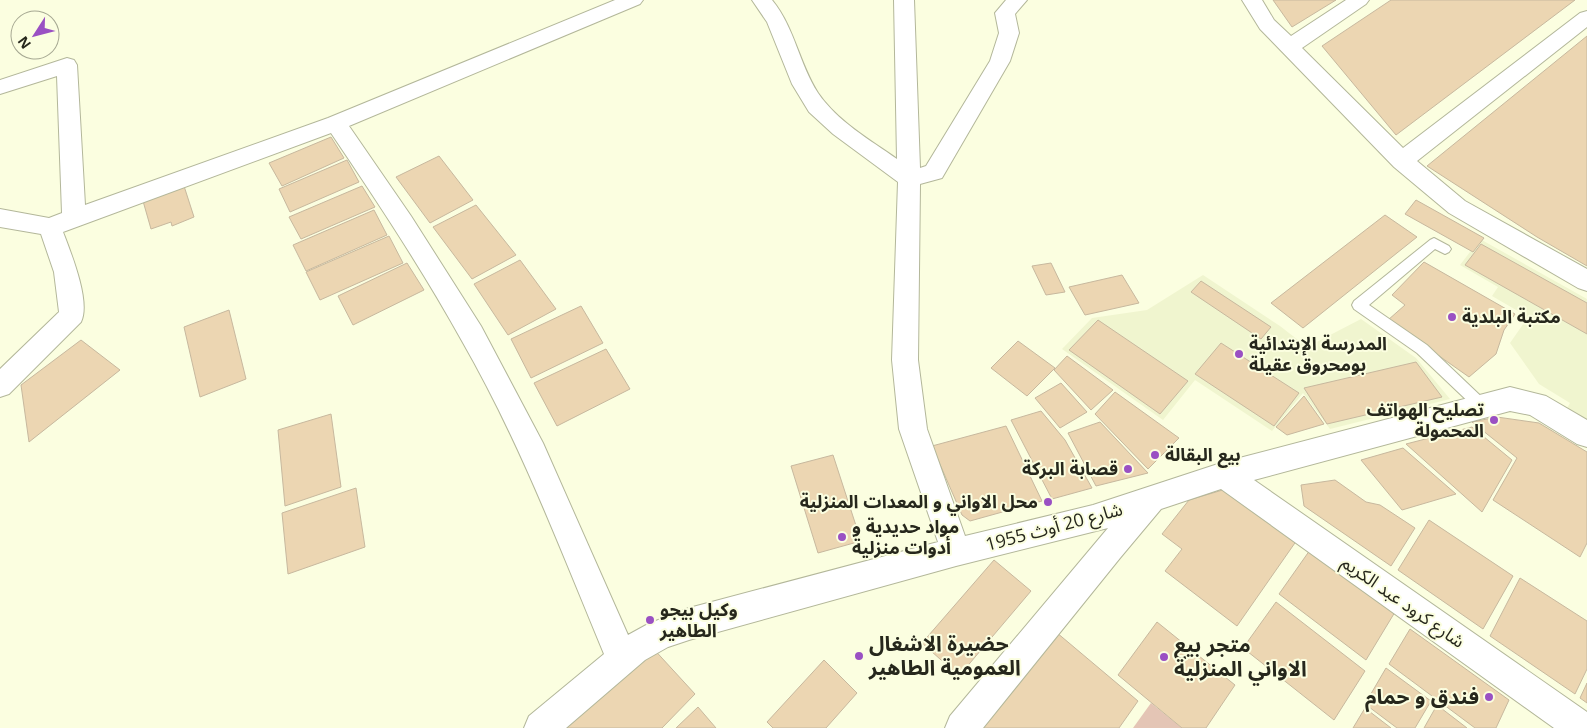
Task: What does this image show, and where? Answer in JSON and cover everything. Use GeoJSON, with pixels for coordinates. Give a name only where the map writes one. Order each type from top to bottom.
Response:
{"type":"FeatureCollection","features":[{"type":"Feature","properties":{"kind":"street"},"geometry":{"type":"LineString","coordinates":[[0,218],[50,227],[336,123],[633,0]]}},
{"type":"Feature","properties":{"kind":"street"},"geometry":{"type":"LineString","coordinates":[[762,0],[773,12],[809,96],[823,113],[909,179]]}},
{"type":"Feature","properties":{"kind":"street"},"geometry":{"type":"LineString","coordinates":[[904,0],[909,179],[905,360],[913,428],[956,552]]}},
{"type":"Feature","properties":{"kind":"street"},"geometry":{"type":"LineString","coordinates":[[909,179],[934,172],[1000,61],[1010,33],[1005,13],[1017,0]]}},
{"type":"Feature","properties":{"kind":"street"},"geometry":{"type":"LineString","coordinates":[[1252,0],[1266,24],[1402,161],[1457,207],[1587,282]]}},
{"type":"Feature","properties":{"kind":"street"},"geometry":{"type":"LineString","coordinates":[[1289,47],[1359,0]]}},
{"type":"Feature","properties":{"kind":"street"},"geometry":{"type":"LineString","coordinates":[[1402,161],[1587,17]]}},
{"type":"Feature","properties":{"kind":"street"},"geometry":{"type":"LineString","coordinates":[[0,87],[67,65],[74,218]]}},
{"type":"Feature","properties":{"kind":"street"},"geometry":{"type":"LineString","coordinates":[[336,123],[402,222],[472,334],[533,452],[622,658]]}},
{"type":"Feature","properties":{"kind":"street"},"geometry":{"type":"LineString","coordinates":[[0,386],[72,315],[66,272],[50,227]]}},
{"type":"Feature","properties":{"kind":"street","name":"شارع 20 أوث 1955"},"geometry":{"type":"LineString","coordinates":[[541,728],[634,649],[659,635],[689,624],[956,552],[1093,518],[1224,475],[1510,399],[1536,404],[1587,435]]}},
{"type":"Feature","properties":{"kind":"street","name":"شارع كرود عبد الكريم"},"geometry":{"type":"LineString","coordinates":[[1224,475],[1582,728]]}},
{"type":"Feature","properties":{"kind":"street"},"geometry":{"type":"LineString","coordinates":[[962,728],[1109,548],[1151,500]]}},
{"type":"Feature","properties":{"kind":"street"},"geometry":{"type":"LineString","coordinates":[[1093,518],[1103,529],[1109,548]]}},
{"type":"Feature","properties":{"kind":"lane"},"geometry":{"type":"LineString","coordinates":[[1445,249],[1434,243],[1360,305],[1422,349],[1482,406]]}},
{"type":"Feature","properties":{"kind":"shaded area"},"geometry":{"type":"Polygon","coordinates":[[[1480,239],[1587,299],[1587,423],[1566,410],[1570,403],[1539,384],[1510,343],[1528,317],[1492,296],[1498,287],[1460,265],[1480,239]]]}},
{"type":"Feature","properties":{"kind":"shaded area","name":"المدرسة الإبتدائية بومحروق عقيلة"},"geometry":{"type":"Polygon","coordinates":[[[1203,275],[1280,326],[1307,347],[1361,319],[1416,358],[1450,399],[1330,429],[1303,393],[1272,431],[1195,380],[1163,420],[1062,349],[1092,318],[1147,310],[1203,275]]]}},
{"type":"Feature","properties":{"kind":"shaded area"},"geometry":{"type":"Polygon","coordinates":[[[1151,703],[1182,728],[1133,728],[1151,703]]]}},
{"type":"Feature","properties":{"kind":"building"},"geometry":{"type":"Polygon","coordinates":[[[1273,0],[1336,0],[1292,27],[1273,0]]]}},
{"type":"Feature","properties":{"kind":"building"},"geometry":{"type":"Polygon","coordinates":[[[1391,0],[1575,0],[1396,135],[1322,46],[1391,0]]]}},
{"type":"Feature","properties":{"kind":"building"},"geometry":{"type":"Polygon","coordinates":[[[1587,36],[1587,266],[1537,237],[1427,166],[1587,36]]]}},
{"type":"Feature","properties":{"kind":"building"},"geometry":{"type":"Polygon","coordinates":[[[331,137],[344,158],[282,186],[269,163],[331,137]]]}},
{"type":"Feature","properties":{"kind":"building"},"geometry":{"type":"Polygon","coordinates":[[[439,156],[473,200],[430,223],[396,177],[439,156]]]}},
{"type":"Feature","properties":{"kind":"building"},"geometry":{"type":"Polygon","coordinates":[[[347,160],[359,182],[290,212],[279,189],[347,160]]]}},
{"type":"Feature","properties":{"kind":"building"},"geometry":{"type":"Polygon","coordinates":[[[184,186],[194,217],[172,226],[171,222],[151,229],[143,201],[184,186]]]}},
{"type":"Feature","properties":{"kind":"building"},"geometry":{"type":"Polygon","coordinates":[[[362,186],[375,207],[301,239],[289,217],[362,186]]]}},
{"type":"Feature","properties":{"kind":"building"},"geometry":{"type":"Polygon","coordinates":[[[1416,200],[1484,238],[1473,252],[1405,214],[1416,200]]]}},
{"type":"Feature","properties":{"kind":"building"},"geometry":{"type":"Polygon","coordinates":[[[476,205],[516,255],[472,279],[433,227],[476,205]]]}},
{"type":"Feature","properties":{"kind":"building"},"geometry":{"type":"Polygon","coordinates":[[[374,210],[387,235],[306,271],[293,245],[374,210]]]}},
{"type":"Feature","properties":{"kind":"building"},"geometry":{"type":"Polygon","coordinates":[[[1385,215],[1417,237],[1303,328],[1271,303],[1385,215]]]}},
{"type":"Feature","properties":{"kind":"building"},"geometry":{"type":"Polygon","coordinates":[[[389,236],[403,263],[320,300],[306,272],[389,236]]]}},
{"type":"Feature","properties":{"kind":"building"},"geometry":{"type":"Polygon","coordinates":[[[1481,244],[1587,303],[1587,334],[1465,265],[1481,244]]]}},
{"type":"Feature","properties":{"kind":"building"},"geometry":{"type":"Polygon","coordinates":[[[520,260],[556,309],[508,335],[474,284],[520,260]]]}},
{"type":"Feature","properties":{"kind":"building","name":"مكتبة البلدية"},"geometry":{"type":"Polygon","coordinates":[[[1424,262],[1515,314],[1504,330],[1496,354],[1469,377],[1388,320],[1405,305],[1392,295],[1424,262]]]}},
{"type":"Feature","properties":{"kind":"building"},"geometry":{"type":"Polygon","coordinates":[[[407,263],[424,290],[353,325],[338,296],[407,263]]]}},
{"type":"Feature","properties":{"kind":"building"},"geometry":{"type":"Polygon","coordinates":[[[1051,263],[1065,292],[1046,295],[1032,266],[1051,263]]]}},
{"type":"Feature","properties":{"kind":"building"},"geometry":{"type":"Polygon","coordinates":[[[1122,275],[1139,303],[1085,315],[1069,287],[1122,275]]]}},
{"type":"Feature","properties":{"kind":"building"},"geometry":{"type":"Polygon","coordinates":[[[1201,281],[1271,327],[1261,339],[1191,292],[1201,281]]]}},
{"type":"Feature","properties":{"kind":"building"},"geometry":{"type":"Polygon","coordinates":[[[581,306],[603,343],[531,378],[511,339],[581,306]]]}},
{"type":"Feature","properties":{"kind":"building"},"geometry":{"type":"Polygon","coordinates":[[[229,310],[246,379],[200,397],[184,327],[229,310]]]}},
{"type":"Feature","properties":{"kind":"building"},"geometry":{"type":"Polygon","coordinates":[[[1098,320],[1188,381],[1160,414],[1069,350],[1098,320]]]}},
{"type":"Feature","properties":{"kind":"building"},"geometry":{"type":"Polygon","coordinates":[[[81,340],[120,370],[29,442],[21,385],[81,340]]]}},
{"type":"Feature","properties":{"kind":"building"},"geometry":{"type":"Polygon","coordinates":[[[1018,341],[1055,368],[1027,396],[991,368],[1018,341]]]}},
{"type":"Feature","properties":{"kind":"building"},"geometry":{"type":"Polygon","coordinates":[[[1221,343],[1299,393],[1274,426],[1195,374],[1221,343]]]}},
{"type":"Feature","properties":{"kind":"building"},"geometry":{"type":"Polygon","coordinates":[[[606,349],[630,389],[557,426],[534,383],[606,349]]]}},
{"type":"Feature","properties":{"kind":"building"},"geometry":{"type":"Polygon","coordinates":[[[1067,356],[1113,390],[1091,410],[1054,370],[1067,356]]]}},
{"type":"Feature","properties":{"kind":"building"},"geometry":{"type":"Polygon","coordinates":[[[1416,362],[1442,397],[1327,424],[1304,388],[1416,362]]]}},
{"type":"Feature","properties":{"kind":"building"},"geometry":{"type":"Polygon","coordinates":[[[1061,383],[1087,412],[1060,428],[1035,398],[1061,383]]]}},
{"type":"Feature","properties":{"kind":"building"},"geometry":{"type":"Polygon","coordinates":[[[1115,392],[1179,438],[1148,469],[1095,414],[1115,392]]]}},
{"type":"Feature","properties":{"kind":"building"},"geometry":{"type":"Polygon","coordinates":[[[1304,396],[1324,424],[1287,435],[1276,427],[1304,396]]]}},
{"type":"Feature","properties":{"kind":"building"},"geometry":{"type":"Polygon","coordinates":[[[1041,411],[1065,440],[1092,488],[1052,499],[1011,420],[1041,411]]]}},
{"type":"Feature","properties":{"kind":"building"},"geometry":{"type":"Polygon","coordinates":[[[331,414],[341,487],[285,506],[278,430],[331,414]]]}},
{"type":"Feature","properties":{"kind":"building"},"geometry":{"type":"Polygon","coordinates":[[[1497,417],[1539,423],[1587,452],[1587,543],[1580,557],[1493,500],[1517,458],[1472,422],[1497,417]]]}},
{"type":"Feature","properties":{"kind":"building"},"geometry":{"type":"Polygon","coordinates":[[[1100,422],[1148,473],[1096,486],[1068,433],[1100,422]]]}},
{"type":"Feature","properties":{"kind":"building"},"geometry":{"type":"Polygon","coordinates":[[[1006,426],[1042,501],[970,521],[962,515],[932,446],[1006,426]]]}},
{"type":"Feature","properties":{"kind":"building"},"geometry":{"type":"Polygon","coordinates":[[[1472,427],[1512,460],[1482,512],[1406,444],[1472,427]]]}},
{"type":"Feature","properties":{"kind":"building"},"geometry":{"type":"Polygon","coordinates":[[[1403,448],[1456,494],[1402,510],[1361,460],[1403,448]]]}},
{"type":"Feature","properties":{"kind":"building"},"geometry":{"type":"Polygon","coordinates":[[[833,455],[861,541],[818,553],[791,466],[833,455]]]}},
{"type":"Feature","properties":{"kind":"building"},"geometry":{"type":"Polygon","coordinates":[[[1335,480],[1366,502],[1380,505],[1415,528],[1391,566],[1304,506],[1301,485],[1335,480]]]}},
{"type":"Feature","properties":{"kind":"building"},"geometry":{"type":"Polygon","coordinates":[[[356,488],[365,547],[288,574],[282,513],[356,488]]]}},
{"type":"Feature","properties":{"kind":"building"},"geometry":{"type":"Polygon","coordinates":[[[1226,489],[1297,540],[1237,626],[1165,571],[1182,549],[1162,534],[1189,500],[1226,489]]]}},
{"type":"Feature","properties":{"kind":"building"},"geometry":{"type":"Polygon","coordinates":[[[1429,520],[1513,576],[1483,629],[1398,570],[1429,520]]]}},
{"type":"Feature","properties":{"kind":"building"},"geometry":{"type":"Polygon","coordinates":[[[1310,550],[1395,612],[1366,660],[1279,594],[1310,550]]]}},
{"type":"Feature","properties":{"kind":"building"},"geometry":{"type":"Polygon","coordinates":[[[994,560],[1031,591],[959,676],[922,643],[994,560]]]}},
{"type":"Feature","properties":{"kind":"building"},"geometry":{"type":"Polygon","coordinates":[[[1520,578],[1587,621],[1587,669],[1575,694],[1490,636],[1520,578]]]}},
{"type":"Feature","properties":{"kind":"building"},"geometry":{"type":"Polygon","coordinates":[[[1276,602],[1365,671],[1334,720],[1243,648],[1276,602]]]}},
{"type":"Feature","properties":{"kind":"building"},"geometry":{"type":"Polygon","coordinates":[[[1157,622],[1235,685],[1206,728],[1182,728],[1118,675],[1157,622]]]}},
{"type":"Feature","properties":{"kind":"building"},"geometry":{"type":"Polygon","coordinates":[[[1410,629],[1509,700],[1496,728],[1475,728],[1389,664],[1410,629]]]}},
{"type":"Feature","properties":{"kind":"building"},"geometry":{"type":"Polygon","coordinates":[[[1056,632],[1138,701],[1119,728],[979,728],[1056,632]]]}},
{"type":"Feature","properties":{"kind":"building"},"geometry":{"type":"Polygon","coordinates":[[[650,645],[695,694],[662,728],[564,728],[650,645]]]}},
{"type":"Feature","properties":{"kind":"building"},"geometry":{"type":"Polygon","coordinates":[[[824,660],[857,693],[826,728],[773,728],[767,722],[824,660]]]}},
{"type":"Feature","properties":{"kind":"building"},"geometry":{"type":"Polygon","coordinates":[[[1386,668],[1431,701],[1415,728],[1397,728],[1365,704],[1386,668]]]}},
{"type":"Feature","properties":{"kind":"building"},"geometry":{"type":"Polygon","coordinates":[[[1587,683],[1587,703],[1580,698],[1587,683]]]}},
{"type":"Feature","properties":{"kind":"building"},"geometry":{"type":"Polygon","coordinates":[[[1437,705],[1467,728],[1424,728],[1437,705]]]}},
{"type":"Feature","properties":{"kind":"building"},"geometry":{"type":"Polygon","coordinates":[[[698,707],[716,728],[676,728],[698,707]]]}},
{"type":"Feature","properties":{"kind":"building"},"geometry":{"type":"Polygon","coordinates":[[[1365,708],[1391,728],[1353,728],[1365,708]]]}},
{"type":"Feature","properties":{"kind":"place","name":"مكتبة البلدية"},"geometry":{"type":"Point","coordinates":[1452,317]}},
{"type":"Feature","properties":{"kind":"place","name":"المدرسة الإبتدائية بومحروق عقيلة"},"geometry":{"type":"Point","coordinates":[1239,354]}},
{"type":"Feature","properties":{"kind":"place","name":"تصليح الهواتف المحمولة"},"geometry":{"type":"Point","coordinates":[1494,420]}},
{"type":"Feature","properties":{"kind":"place","name":"بيع البقالة"},"geometry":{"type":"Point","coordinates":[1155,455]}},
{"type":"Feature","properties":{"kind":"place","name":"قصابة البركة"},"geometry":{"type":"Point","coordinates":[1128,469]}},
{"type":"Feature","properties":{"kind":"place","name":"محل الاواني و المعدات المنزلية"},"geometry":{"type":"Point","coordinates":[1048,502]}},
{"type":"Feature","properties":{"kind":"place","name":"مواد حديدية و أدوات منزلية"},"geometry":{"type":"Point","coordinates":[842,537]}},
{"type":"Feature","properties":{"kind":"place","name":"وكيل بيجو الطاهير"},"geometry":{"type":"Point","coordinates":[650,620]}},
{"type":"Feature","properties":{"kind":"place","name":"حضيرة الاشغال العمومية الطاهير"},"geometry":{"type":"Point","coordinates":[859,656]}},
{"type":"Feature","properties":{"kind":"place","name":"متجر بيع الاواني المنزلية"},"geometry":{"type":"Point","coordinates":[1164,657]}},
{"type":"Feature","properties":{"kind":"place","name":"فندق و حمام"},"geometry":{"type":"Point","coordinates":[1489,697]}}]}
